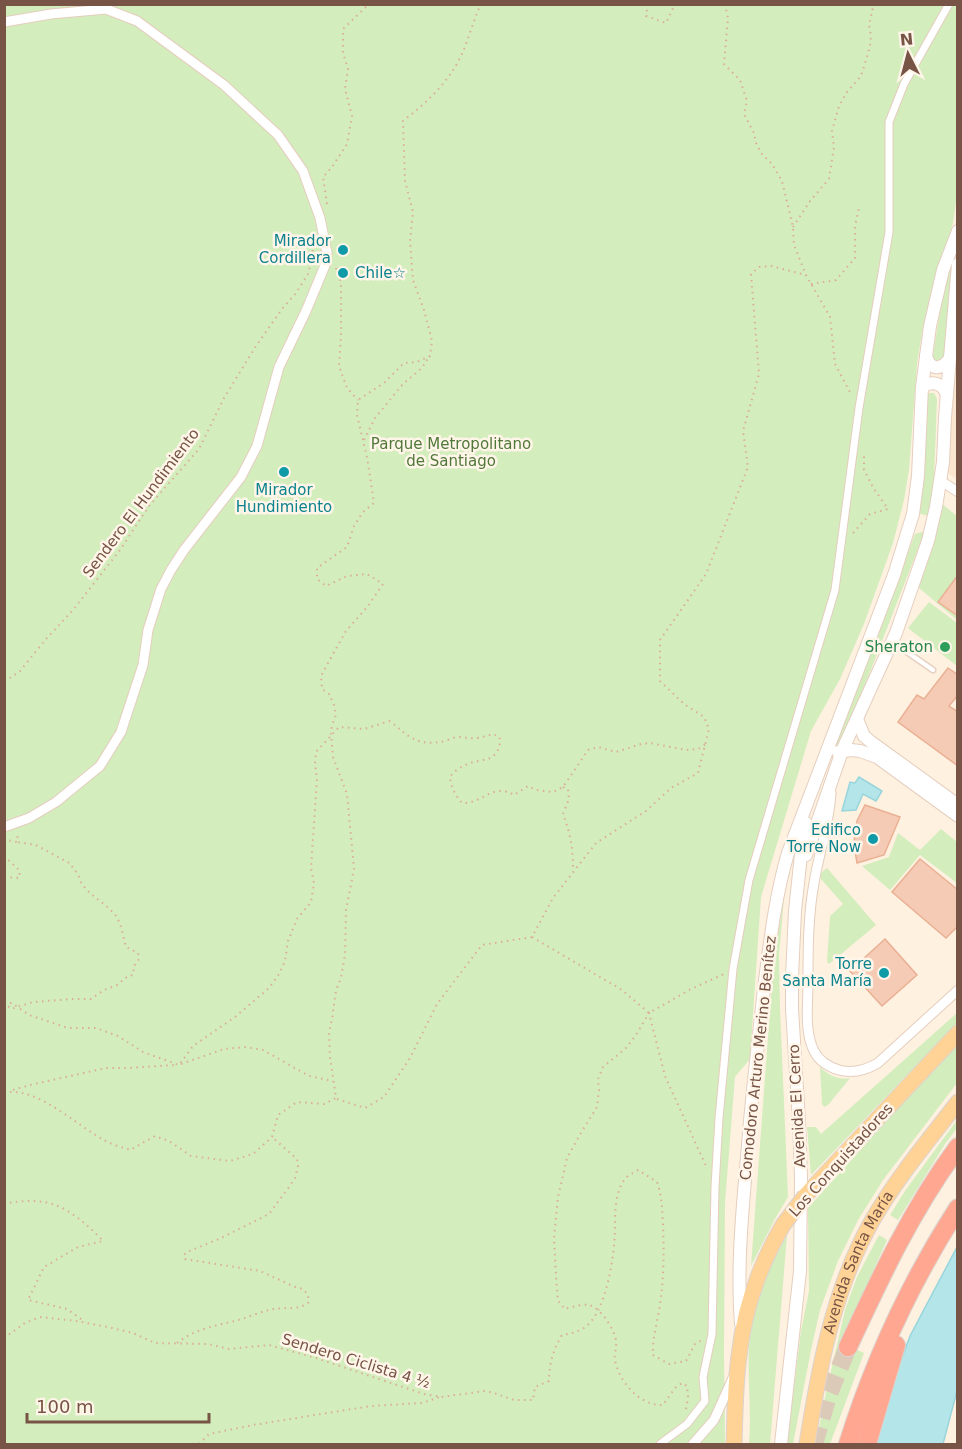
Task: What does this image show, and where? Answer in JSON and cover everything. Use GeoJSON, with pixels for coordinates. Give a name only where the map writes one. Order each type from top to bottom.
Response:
{"type":"FeatureCollection","features":[{"type":"Feature","properties":{"kind":"highway"},"geometry":{"type":"LineString","coordinates":[[848,1347],[907,1226],[957,1147]]}},
{"type":"Feature","properties":{"kind":"highway"},"geometry":{"type":"LineString","coordinates":[[848,1444],[866,1390],[894,1324],[914,1283],[957,1208]]}},
{"type":"Feature","properties":{"kind":"highway"},"geometry":{"type":"LineString","coordinates":[[867,1444],[914,1283]]}},
{"type":"Feature","properties":{"kind":"main road","name":"Los Conquistadores"},"geometry":{"type":"LineString","coordinates":[[734,1444],[737,1367],[749,1303],[760,1269],[783,1225],[805,1196],[957,1033]]}},
{"type":"Feature","properties":{"kind":"main road","name":"Avenida Santa María"},"geometry":{"type":"LineString","coordinates":[[807,1444],[828,1335],[835,1307],[852,1260],[886,1198],[957,1102]]}},
{"type":"Feature","properties":{"kind":"street"},"geometry":{"type":"LineString","coordinates":[[660,1444],[687,1424],[705,1401],[703,1377],[712,1334],[719,1118],[733,969],[749,880],[835,590],[859,408],[889,232],[889,122],[904,84],[949,4]]}},
{"type":"Feature","properties":{"kind":"street"},"geometry":{"type":"LineString","coordinates":[[4,22],[98,9],[111,11],[137,21],[224,85],[278,135],[303,171],[320,218],[327,253],[322,273],[279,367],[257,446],[241,477],[184,550],[161,589],[148,630],[143,665],[121,732],[100,766],[56,802],[29,818],[4,827]]}},
{"type":"Feature","properties":{"kind":"street","name":"Comodoro Arturo Merino Benítez"},"geometry":{"type":"LineString","coordinates":[[742,1337],[739,1295],[740,1243],[756,1059],[771,932],[788,853],[894,575],[913,514],[918,476],[922,387],[926,356],[935,302],[943,270],[957,231]]}},
{"type":"Feature","properties":{"kind":"street","name":"Avenida El Cerro"},"geometry":{"type":"LineString","coordinates":[[799,876],[842,751],[892,641],[928,541],[941,481],[957,264]]}},
{"type":"Feature","properties":{"kind":"street"},"geometry":{"type":"LineString","coordinates":[[926,356],[927,362],[936,368],[946,365],[951,356]]}},
{"type":"Feature","properties":{"kind":"street"},"geometry":{"type":"LineString","coordinates":[[922,387],[930,383],[939,384],[947,395]]}},
{"type":"Feature","properties":{"kind":"street"},"geometry":{"type":"LineString","coordinates":[[941,481],[957,492]]}},
{"type":"Feature","properties":{"kind":"street"},"geometry":{"type":"LineString","coordinates":[[857,719],[864,736],[957,805]]}},
{"type":"Feature","properties":{"kind":"street"},"geometry":{"type":"LineString","coordinates":[[824,759],[842,751],[860,751],[877,758],[957,816]]}},
{"type":"Feature","properties":{"kind":"street","name":"Avenida El Cerro"},"geometry":{"type":"LineString","coordinates":[[833,778],[809,923],[808,1020],[813,1049],[823,1062],[835,1069],[856,1071],[871,1067],[878,1064],[957,990]]}},
{"type":"Feature","properties":{"kind":"street","name":"Avenida El Cerro"},"geometry":{"type":"LineString","coordinates":[[781,1444],[798,1297],[801,1249],[799,1121],[792,988],[793,946],[802,845],[813,789]]}},
{"type":"Feature","properties":{"kind":"street"},"geometry":{"type":"LineString","coordinates":[[693,1444],[714,1420],[737,1367]]}},
{"type":"Feature","properties":{"kind":"lane"},"geometry":{"type":"LineString","coordinates":[[892,641],[933,669]]}},
{"type":"Feature","properties":{"kind":"path"},"geometry":{"type":"LineString","coordinates":[[328,212],[323,177],[347,144],[352,116],[345,89],[348,69],[343,53],[343,29],[369,4]]}},
{"type":"Feature","properties":{"kind":"path"},"geometry":{"type":"LineString","coordinates":[[363,442],[375,418],[403,384],[422,368],[430,356],[432,341],[413,280],[410,242],[413,212],[405,181],[403,121],[424,105],[448,78],[464,51],[481,4]]}},
{"type":"Feature","properties":{"kind":"path"},"geometry":{"type":"LineString","coordinates":[[648,4],[646,16],[666,23],[675,4]]}},
{"type":"Feature","properties":{"kind":"path"},"geometry":{"type":"LineString","coordinates":[[724,4],[728,18],[724,63],[740,80],[747,101],[744,114],[754,133],[756,143],[782,181],[793,226],[794,245],[806,275],[830,317],[835,364],[859,408]]}},
{"type":"Feature","properties":{"kind":"path"},"geometry":{"type":"LineString","coordinates":[[793,226],[829,179],[834,147],[832,131],[839,106],[847,92],[861,76],[870,46],[869,25],[875,4]]}},
{"type":"Feature","properties":{"kind":"path"},"geometry":{"type":"LineString","coordinates":[[811,284],[836,280],[855,258],[855,226],[859,208]]}},
{"type":"Feature","properties":{"kind":"path","name":"Sendero El Hundimiento"},"geometry":{"type":"LineString","coordinates":[[4,680],[20,671],[73,610],[120,550],[149,506],[198,449],[224,398],[256,346],[308,274],[315,240],[324,236]]}},
{"type":"Feature","properties":{"kind":"path"},"geometry":{"type":"LineString","coordinates":[[327,253],[336,267],[341,282],[339,366],[347,388],[358,400],[357,415],[374,503],[363,512],[354,526],[347,547],[317,568],[317,579],[326,586],[347,576],[367,574],[384,584],[346,631],[321,676],[322,689],[329,694],[336,716],[331,734],[333,757],[347,794],[354,869],[346,910],[345,955],[329,1032],[336,1098]]}},
{"type":"Feature","properties":{"kind":"path"},"geometry":{"type":"LineString","coordinates":[[532,937],[553,898],[596,843],[646,811],[671,788],[698,773],[709,729],[704,717],[684,704],[660,681],[660,640],[706,574],[748,467],[743,431],[759,374],[751,274],[759,267],[771,266],[806,275]]}},
{"type":"Feature","properties":{"kind":"path"},"geometry":{"type":"LineString","coordinates":[[358,400],[384,383],[404,363],[417,362],[430,356]]}},
{"type":"Feature","properties":{"kind":"path"},"geometry":{"type":"LineString","coordinates":[[839,555],[854,532],[870,514],[888,508],[864,470],[864,449]]}},
{"type":"Feature","properties":{"kind":"path"},"geometry":{"type":"LineString","coordinates":[[179,1065],[193,1046],[235,1017],[268,988],[279,974],[297,919],[311,902],[314,883],[311,868],[317,779],[316,752],[339,727],[364,729],[390,721],[411,738],[425,743],[447,741],[456,736],[468,739],[491,734],[499,736],[501,742],[490,759],[467,764],[454,771],[450,777],[451,786],[462,803],[469,803],[498,790],[514,795],[528,786],[536,790],[553,792],[562,787],[588,750],[598,747],[616,752],[650,743],[686,750],[698,749],[706,744]]}},
{"type":"Feature","properties":{"kind":"path"},"geometry":{"type":"LineString","coordinates":[[562,787],[567,789],[569,799],[563,814],[573,848],[573,872]]}},
{"type":"Feature","properties":{"kind":"path"},"geometry":{"type":"LineString","coordinates":[[5,1003],[11,1010],[33,1002],[92,999],[133,975],[138,959],[138,953],[126,947],[116,916],[82,885],[71,864],[36,845],[16,842]]}},
{"type":"Feature","properties":{"kind":"path"},"geometry":{"type":"LineString","coordinates":[[4,856],[20,872],[19,878],[4,877]]}},
{"type":"Feature","properties":{"kind":"path"},"geometry":{"type":"LineString","coordinates":[[10,1091],[32,1095],[105,1141],[130,1150],[155,1136],[169,1141],[191,1156],[230,1161],[253,1154],[272,1137],[278,1115],[297,1102],[324,1104],[336,1098],[366,1108],[384,1097],[410,1058],[438,1004],[482,945],[532,937],[622,990],[649,1013],[665,1076],[715,1187]]}},
{"type":"Feature","properties":{"kind":"path"},"geometry":{"type":"LineString","coordinates":[[687,1424],[687,1386],[682,1383],[675,1388],[663,1405],[654,1406],[641,1400],[620,1376],[615,1358],[617,1344],[614,1330],[598,1310],[589,1305],[565,1309],[558,1301],[554,1238],[558,1197],[567,1158],[597,1107],[598,1079],[603,1067],[626,1048],[649,1013],[733,969]]}},
{"type":"Feature","properties":{"kind":"path"},"geometry":{"type":"LineString","coordinates":[[5,1003],[12,1003],[29,1015],[68,1028],[96,1028],[118,1036],[143,1052],[179,1065]]}},
{"type":"Feature","properties":{"kind":"path"},"geometry":{"type":"LineString","coordinates":[[4,1092],[106,1068],[179,1065],[224,1049],[246,1047],[263,1050],[309,1076],[334,1081]]}},
{"type":"Feature","properties":{"kind":"path"},"geometry":{"type":"LineString","coordinates":[[177,1343],[200,1330],[270,1309],[300,1308],[309,1302],[308,1295],[303,1289],[260,1271],[185,1259],[184,1255],[268,1214],[295,1178],[297,1159],[272,1137]]}},
{"type":"Feature","properties":{"kind":"path","name":"Sendero Ciclista 4 ½"},"geometry":{"type":"LineString","coordinates":[[4,1204],[45,1202],[68,1210],[103,1241],[78,1247],[44,1267],[28,1300],[67,1309],[87,1323],[133,1334],[155,1343],[208,1344],[229,1349],[269,1345],[424,1394],[441,1397],[485,1391],[514,1400],[532,1400],[535,1387],[549,1381],[551,1360],[562,1335],[585,1327],[593,1319],[603,1301],[609,1277],[614,1239],[614,1215],[619,1188],[626,1176],[638,1170],[657,1182],[662,1201],[663,1283],[652,1354],[669,1364],[686,1361],[695,1344],[712,1334]]}},
{"type":"Feature","properties":{"kind":"path"},"geometry":{"type":"LineString","coordinates":[[4,1338],[25,1323],[40,1317],[87,1323]]}},
{"type":"Feature","properties":{"kind":"path"},"geometry":{"type":"LineString","coordinates":[[199,1444],[209,1434],[253,1425],[371,1406],[422,1403],[441,1397]]}},
{"type":"Feature","properties":{"kind":"shaded area"},"geometry":{"type":"Polygon","coordinates":[[[957,277],[957,479],[946,472],[957,277]]]}},
{"type":"Feature","properties":{"kind":"green space","name":"Parque Metropolitano de Santiago"},"geometry":{"type":"Polygon","coordinates":[[[5,5],[957,5],[957,195],[953,223],[922,332],[904,500],[893,543],[864,624],[840,679],[811,731],[761,897],[750,1059],[735,1077],[725,1203],[725,1444],[5,1444],[5,5]]]}},
{"type":"Feature","properties":{"kind":"green space"},"geometry":{"type":"Polygon","coordinates":[[[955,249],[944,362],[932,363],[944,291],[955,249]]]}},
{"type":"Feature","properties":{"kind":"green space"},"geometry":{"type":"Polygon","coordinates":[[[934,393],[937,399],[934,479],[929,516],[917,513],[924,396],[934,393]]]}},
{"type":"Feature","properties":{"kind":"green space"},"geometry":{"type":"Polygon","coordinates":[[[942,504],[957,516],[957,620],[918,587],[942,504]]]}},
{"type":"Feature","properties":{"kind":"green space"},"geometry":{"type":"Polygon","coordinates":[[[925,531],[841,746],[836,745],[915,534],[925,531]]]}},
{"type":"Feature","properties":{"kind":"green space","name":"Sheraton"},"geometry":{"type":"Polygon","coordinates":[[[929,602],[957,623],[957,666],[908,628],[929,602]]]}},
{"type":"Feature","properties":{"kind":"green space"},"geometry":{"type":"Polygon","coordinates":[[[941,829],[957,842],[957,883],[920,855],[890,890],[862,866],[889,857],[898,833],[920,850],[941,829]]]}},
{"type":"Feature","properties":{"kind":"green space"},"geometry":{"type":"Polygon","coordinates":[[[827,868],[876,925],[829,964],[827,962],[830,916],[843,904],[821,879],[821,873],[827,868]]]}},
{"type":"Feature","properties":{"kind":"green space"},"geometry":{"type":"Polygon","coordinates":[[[784,898],[779,955],[788,1197],[751,1266],[774,956],[784,898]]]}},
{"type":"Feature","properties":{"kind":"green space"},"geometry":{"type":"Polygon","coordinates":[[[957,1013],[957,1023],[811,1175],[807,1127],[816,1127],[821,1134],[957,1013]]]}},
{"type":"Feature","properties":{"kind":"green space"},"geometry":{"type":"Polygon","coordinates":[[[957,1046],[957,1083],[883,1180],[858,1220],[838,1261],[820,1310],[793,1444],[787,1444],[801,1331],[809,1291],[808,1208],[957,1046]]]}},
{"type":"Feature","properties":{"kind":"green space"},"geometry":{"type":"Polygon","coordinates":[[[820,1067],[834,1077],[850,1078],[824,1107],[822,1104],[820,1067]]]}},
{"type":"Feature","properties":{"kind":"green space"},"geometry":{"type":"Polygon","coordinates":[[[957,1120],[957,1128],[898,1220],[890,1215],[905,1191],[957,1120]]]}},
{"type":"Feature","properties":{"kind":"green space"},"geometry":{"type":"Polygon","coordinates":[[[787,1235],[770,1444],[749,1444],[749,1361],[752,1320],[764,1283],[787,1235]]]}},
{"type":"Feature","properties":{"kind":"green space"},"geometry":{"type":"Polygon","coordinates":[[[879,1235],[887,1240],[841,1343],[864,1353],[830,1444],[816,1444],[845,1310],[857,1277],[879,1235]]]}},
{"type":"Feature","properties":{"kind":"water"},"geometry":{"type":"Polygon","coordinates":[[[859,777],[882,791],[876,801],[863,794],[856,810],[842,811],[850,782],[855,783],[859,777]]]}},
{"type":"Feature","properties":{"kind":"water"},"geometry":{"type":"Polygon","coordinates":[[[957,1247],[957,1391],[943,1444],[874,1444],[910,1336],[957,1247]]]}},
{"type":"Feature","properties":{"kind":"building"},"geometry":{"type":"Polygon","coordinates":[[[958,575],[958,616],[938,602],[958,575]]]}},
{"type":"Feature","properties":{"kind":"building"},"geometry":{"type":"Polygon","coordinates":[[[948,668],[958,675],[958,695],[949,706],[958,712],[958,766],[898,722],[917,695],[924,699],[948,668]]]}},
{"type":"Feature","properties":{"kind":"building","name":"Edifico Torre Now"},"geometry":{"type":"Polygon","coordinates":[[[865,805],[900,817],[884,855],[857,863],[854,845],[855,832],[857,821],[865,805]]]}},
{"type":"Feature","properties":{"kind":"building"},"geometry":{"type":"Polygon","coordinates":[[[920,859],[958,890],[958,926],[946,938],[892,892],[920,859]]]}},
{"type":"Feature","properties":{"kind":"building","name":"Torre Santa María"},"geometry":{"type":"Polygon","coordinates":[[[885,939],[917,975],[882,1006],[850,971],[885,939]]]}},
{"type":"Feature","properties":{"kind":"tunnel"},"geometry":{"type":"LineString","coordinates":[[814,1444],[828,1396],[848,1347]]}},
{"type":"Feature","properties":{"kind":"place","name":"Mirador Cordillera"},"geometry":{"type":"Point","coordinates":[343,250]}},
{"type":"Feature","properties":{"kind":"place","name":"Chile☆"},"geometry":{"type":"Point","coordinates":[343,273]}},
{"type":"Feature","properties":{"kind":"place","name":"Mirador Hundimiento"},"geometry":{"type":"Point","coordinates":[284,472]}},
{"type":"Feature","properties":{"kind":"place","name":"Sheraton"},"geometry":{"type":"Point","coordinates":[945,647]}},
{"type":"Feature","properties":{"kind":"place","name":"Edifico Torre Now"},"geometry":{"type":"Point","coordinates":[873,839]}},
{"type":"Feature","properties":{"kind":"place","name":"Torre Santa María"},"geometry":{"type":"Point","coordinates":[884,973]}}]}
